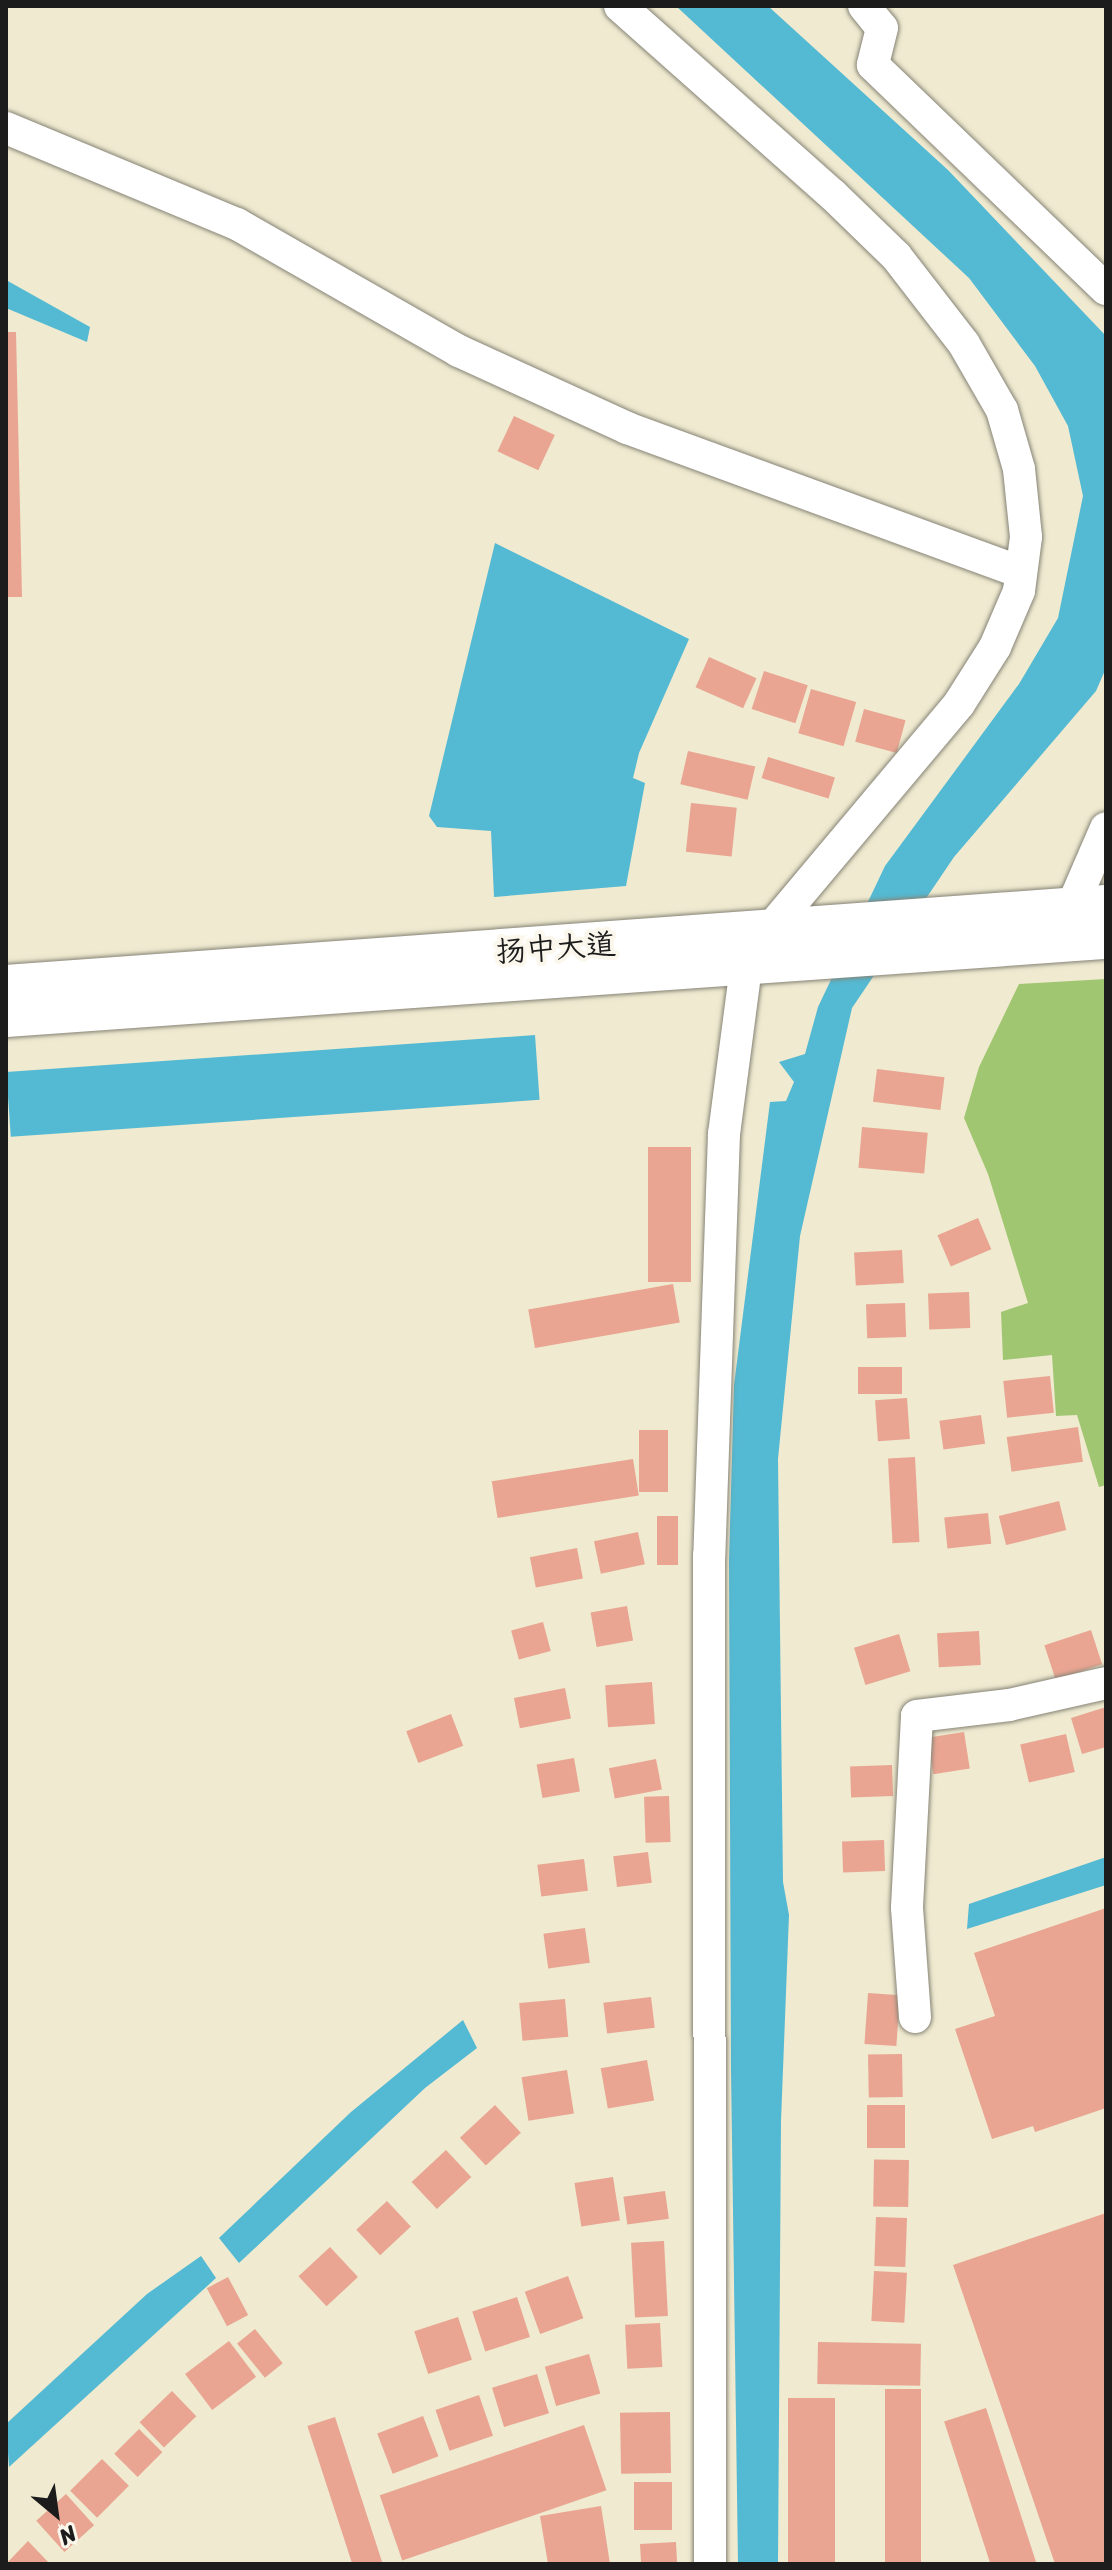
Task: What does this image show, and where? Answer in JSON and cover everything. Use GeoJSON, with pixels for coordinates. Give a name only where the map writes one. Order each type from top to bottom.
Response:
{"type":"FeatureCollection","features":[{"type":"Feature","properties":{"kind":"main road","name":"扬中大道"},"geometry":{"type":"LineString","coordinates":[[6,1016],[1088,923]]}},
{"type":"Feature","properties":{"kind":"main road","name":"扬中大道"},"geometry":{"type":"LineString","coordinates":[[6,986],[756,950]]}},
{"type":"Feature","properties":{"kind":"street"},"geometry":{"type":"LineString","coordinates":[[620,6],[833,195],[896,256],[964,344],[1002,410],[1019,469],[1026,537],[1019,591],[995,647],[959,704],[756,950],[724,1134],[709,1555],[710,2564]]}},
{"type":"Feature","properties":{"kind":"street"},"geometry":{"type":"LineString","coordinates":[[864,6],[882,28],[873,65],[1106,289]]}},
{"type":"Feature","properties":{"kind":"street"},"geometry":{"type":"LineString","coordinates":[[6,128],[237,224],[459,351],[627,428],[1021,572]]}},
{"type":"Feature","properties":{"kind":"street"},"geometry":{"type":"LineString","coordinates":[[1088,923],[1106,828]]}},
{"type":"Feature","properties":{"kind":"street"},"geometry":{"type":"LineString","coordinates":[[915,2017],[907,1907],[917,1716],[1009,1705],[1106,1683]]}},
{"type":"Feature","properties":{"kind":"green space"},"geometry":{"type":"Polygon","coordinates":[[[1106,979],[1106,1485],[1099,1487],[1077,1415],[1056,1416],[1052,1355],[1003,1360],[1001,1312],[1028,1303],[988,1174],[964,1118],[979,1067],[1019,984],[1106,979]]]}},
{"type":"Feature","properties":{"kind":"water"},"geometry":{"type":"Polygon","coordinates":[[[676,6],[768,6],[948,170],[1106,336],[1106,668],[1096,691],[954,857],[852,1008],[800,1236],[778,1459],[783,1882],[789,1915],[781,2121],[778,2564],[738,2564],[731,2070],[729,1560],[734,1385],[770,1102],[786,1101],[794,1082],[779,1062],[805,1054],[818,1007],[885,866],[1019,684],[1058,618],[1083,496],[1068,426],[1035,366],[969,278],[676,6]]]}},
{"type":"Feature","properties":{"kind":"water"},"geometry":{"type":"Polygon","coordinates":[[[6,280],[90,327],[87,342],[6,308],[6,280]]]}},
{"type":"Feature","properties":{"kind":"water"},"geometry":{"type":"Polygon","coordinates":[[[495,543],[689,639],[639,753],[633,778],[645,783],[626,886],[494,897],[491,831],[437,827],[429,816],[495,543]]]}},
{"type":"Feature","properties":{"kind":"water"},"geometry":{"type":"Polygon","coordinates":[[[535,1035],[540,1100],[11,1137],[6,1072],[535,1035]]]}},
{"type":"Feature","properties":{"kind":"water"},"geometry":{"type":"Polygon","coordinates":[[[1106,1857],[1106,1885],[967,1929],[969,1904],[1106,1857]]]}},
{"type":"Feature","properties":{"kind":"water"},"geometry":{"type":"Polygon","coordinates":[[[463,2020],[477,2048],[425,2088],[239,2263],[219,2238],[351,2112],[463,2020]]]}},
{"type":"Feature","properties":{"kind":"water"},"geometry":{"type":"Polygon","coordinates":[[[201,2256],[216,2278],[9,2467],[6,2424],[147,2294],[201,2256]]]}},
{"type":"Feature","properties":{"kind":"building"},"geometry":{"type":"Polygon","coordinates":[[[6,332],[16,332],[22,597],[6,597],[6,332]]]}},
{"type":"Feature","properties":{"kind":"building"},"geometry":{"type":"Polygon","coordinates":[[[514,416],[555,435],[538,470],[498,451],[514,416]]]}},
{"type":"Feature","properties":{"kind":"building"},"geometry":{"type":"Polygon","coordinates":[[[709,657],[757,678],[743,708],[696,687],[709,657]]]}},
{"type":"Feature","properties":{"kind":"building"},"geometry":{"type":"Polygon","coordinates":[[[764,671],[808,685],[795,723],[752,709],[764,671]]]}},
{"type":"Feature","properties":{"kind":"building"},"geometry":{"type":"Polygon","coordinates":[[[811,689],[856,702],[843,746],[798,733],[811,689]]]}},
{"type":"Feature","properties":{"kind":"building"},"geometry":{"type":"Polygon","coordinates":[[[864,709],[906,720],[897,753],[855,742],[864,709]]]}},
{"type":"Feature","properties":{"kind":"building"},"geometry":{"type":"Polygon","coordinates":[[[688,751],[755,767],[748,800],[680,784],[688,751]]]}},
{"type":"Feature","properties":{"kind":"building"},"geometry":{"type":"Polygon","coordinates":[[[768,757],[835,777],[829,799],[762,778],[768,757]]]}},
{"type":"Feature","properties":{"kind":"building"},"geometry":{"type":"Polygon","coordinates":[[[691,803],[737,808],[732,857],[686,852],[691,803]]]}},
{"type":"Feature","properties":{"kind":"building"},"geometry":{"type":"Polygon","coordinates":[[[877,1069],[944,1077],[940,1110],[873,1102],[877,1069]]]}},
{"type":"Feature","properties":{"kind":"building"},"geometry":{"type":"Polygon","coordinates":[[[862,1127],[928,1133],[924,1174],[858,1168],[862,1127]]]}},
{"type":"Feature","properties":{"kind":"building"},"geometry":{"type":"Polygon","coordinates":[[[648,1147],[691,1147],[691,1282],[648,1282],[648,1147]]]}},
{"type":"Feature","properties":{"kind":"building"},"geometry":{"type":"Polygon","coordinates":[[[978,1218],[991,1249],[951,1266],[937,1235],[978,1218]]]}},
{"type":"Feature","properties":{"kind":"building"},"geometry":{"type":"Polygon","coordinates":[[[902,1250],[904,1283],[856,1285],[854,1253],[902,1250]]]}},
{"type":"Feature","properties":{"kind":"building"},"geometry":{"type":"Polygon","coordinates":[[[673,1284],[680,1322],[535,1348],[528,1310],[673,1284]]]}},
{"type":"Feature","properties":{"kind":"building"},"geometry":{"type":"Polygon","coordinates":[[[969,1292],[970,1328],[929,1329],[928,1293],[969,1292]]]}},
{"type":"Feature","properties":{"kind":"building"},"geometry":{"type":"Polygon","coordinates":[[[905,1303],[906,1337],[867,1338],[866,1304],[905,1303]]]}},
{"type":"Feature","properties":{"kind":"building"},"geometry":{"type":"Polygon","coordinates":[[[858,1367],[902,1367],[902,1394],[858,1394],[858,1367]]]}},
{"type":"Feature","properties":{"kind":"building"},"geometry":{"type":"Polygon","coordinates":[[[1050,1376],[1054,1413],[1007,1418],[1003,1381],[1050,1376]]]}},
{"type":"Feature","properties":{"kind":"building"},"geometry":{"type":"Polygon","coordinates":[[[907,1398],[910,1439],[878,1441],[875,1400],[907,1398]]]}},
{"type":"Feature","properties":{"kind":"building"},"geometry":{"type":"Polygon","coordinates":[[[981,1415],[985,1444],[943,1450],[939,1421],[981,1415]]]}},
{"type":"Feature","properties":{"kind":"building"},"geometry":{"type":"Polygon","coordinates":[[[1078,1427],[1083,1462],[1012,1472],[1007,1437],[1078,1427]]]}},
{"type":"Feature","properties":{"kind":"building"},"geometry":{"type":"Polygon","coordinates":[[[639,1430],[668,1430],[668,1492],[639,1492],[639,1430]]]}},
{"type":"Feature","properties":{"kind":"building"},"geometry":{"type":"Polygon","coordinates":[[[915,1457],[919,1542],[892,1543],[888,1458],[915,1457]]]}},
{"type":"Feature","properties":{"kind":"building"},"geometry":{"type":"Polygon","coordinates":[[[633,1459],[639,1496],[498,1518],[492,1481],[633,1459]]]}},
{"type":"Feature","properties":{"kind":"building"},"geometry":{"type":"Polygon","coordinates":[[[1059,1501],[1066,1530],[1006,1545],[999,1516],[1059,1501]]]}},
{"type":"Feature","properties":{"kind":"building"},"geometry":{"type":"Polygon","coordinates":[[[988,1513],[991,1544],[947,1548],[944,1518],[988,1513]]]}},
{"type":"Feature","properties":{"kind":"building"},"geometry":{"type":"Polygon","coordinates":[[[657,1516],[678,1516],[678,1565],[657,1565],[657,1516]]]}},
{"type":"Feature","properties":{"kind":"building"},"geometry":{"type":"Polygon","coordinates":[[[638,1532],[645,1564],[601,1574],[594,1541],[638,1532]]]}},
{"type":"Feature","properties":{"kind":"building"},"geometry":{"type":"Polygon","coordinates":[[[577,1548],[583,1578],[536,1588],[530,1557],[577,1548]]]}},
{"type":"Feature","properties":{"kind":"building"},"geometry":{"type":"Polygon","coordinates":[[[627,1606],[633,1640],[597,1647],[591,1612],[627,1606]]]}},
{"type":"Feature","properties":{"kind":"building"},"geometry":{"type":"Polygon","coordinates":[[[543,1622],[551,1651],[519,1660],[511,1631],[543,1622]]]}},
{"type":"Feature","properties":{"kind":"building"},"geometry":{"type":"Polygon","coordinates":[[[1091,1630],[1102,1664],[1056,1679],[1044,1645],[1091,1630]]]}},
{"type":"Feature","properties":{"kind":"building"},"geometry":{"type":"Polygon","coordinates":[[[979,1631],[981,1665],[939,1667],[937,1633],[979,1631]]]}},
{"type":"Feature","properties":{"kind":"building"},"geometry":{"type":"Polygon","coordinates":[[[899,1634],[910,1671],[865,1685],[854,1648],[899,1634]]]}},
{"type":"Feature","properties":{"kind":"building"},"geometry":{"type":"Polygon","coordinates":[[[652,1682],[655,1724],[608,1727],[605,1685],[652,1682]]]}},
{"type":"Feature","properties":{"kind":"building"},"geometry":{"type":"Polygon","coordinates":[[[565,1688],[571,1718],[520,1728],[514,1698],[565,1688]]]}},
{"type":"Feature","properties":{"kind":"building"},"geometry":{"type":"Polygon","coordinates":[[[1106,1707],[1106,1747],[1082,1754],[1071,1718],[1106,1707]]]}},
{"type":"Feature","properties":{"kind":"building"},"geometry":{"type":"Polygon","coordinates":[[[451,1714],[463,1746],[418,1763],[406,1731],[451,1714]]]}},
{"type":"Feature","properties":{"kind":"building"},"geometry":{"type":"Polygon","coordinates":[[[964,1732],[970,1769],[933,1774],[927,1738],[964,1732]]]}},
{"type":"Feature","properties":{"kind":"building"},"geometry":{"type":"Polygon","coordinates":[[[1066,1734],[1075,1772],[1029,1783],[1020,1745],[1066,1734]]]}},
{"type":"Feature","properties":{"kind":"building"},"geometry":{"type":"Polygon","coordinates":[[[574,1758],[580,1791],[542,1798],[537,1765],[574,1758]]]}},
{"type":"Feature","properties":{"kind":"building"},"geometry":{"type":"Polygon","coordinates":[[[656,1759],[662,1789],[615,1799],[609,1768],[656,1759]]]}},
{"type":"Feature","properties":{"kind":"building"},"geometry":{"type":"Polygon","coordinates":[[[892,1765],[893,1796],[851,1797],[850,1766],[892,1765]]]}},
{"type":"Feature","properties":{"kind":"building"},"geometry":{"type":"Polygon","coordinates":[[[669,1796],[671,1842],[646,1843],[644,1797],[669,1796]]]}},
{"type":"Feature","properties":{"kind":"building"},"geometry":{"type":"Polygon","coordinates":[[[884,1840],[885,1871],[843,1872],[842,1841],[884,1840]]]}},
{"type":"Feature","properties":{"kind":"building"},"geometry":{"type":"Polygon","coordinates":[[[648,1852],[652,1883],[617,1887],[613,1856],[648,1852]]]}},
{"type":"Feature","properties":{"kind":"building"},"geometry":{"type":"Polygon","coordinates":[[[584,1859],[588,1891],[541,1896],[537,1865],[584,1859]]]}},
{"type":"Feature","properties":{"kind":"building"},"geometry":{"type":"Polygon","coordinates":[[[1106,1908],[1106,2108],[1035,2132],[1033,2126],[992,2139],[955,2029],[995,2016],[974,1953],[1106,1908]]]}},
{"type":"Feature","properties":{"kind":"building"},"geometry":{"type":"Polygon","coordinates":[[[585,1928],[590,1963],[548,1969],[543,1934],[585,1928]]]}},
{"type":"Feature","properties":{"kind":"building"},"geometry":{"type":"Polygon","coordinates":[[[868,1993],[900,1995],[896,2046],[864,2044],[868,1993]]]}},
{"type":"Feature","properties":{"kind":"building"},"geometry":{"type":"Polygon","coordinates":[[[651,1997],[655,2028],[607,2034],[603,2003],[651,1997]]]}},
{"type":"Feature","properties":{"kind":"building"},"geometry":{"type":"Polygon","coordinates":[[[565,1999],[568,2037],[522,2041],[519,2003],[565,1999]]]}},
{"type":"Feature","properties":{"kind":"building"},"geometry":{"type":"Polygon","coordinates":[[[902,2054],[903,2097],[869,2098],[868,2055],[902,2054]]]}},
{"type":"Feature","properties":{"kind":"building"},"geometry":{"type":"Polygon","coordinates":[[[647,2060],[654,2100],[608,2109],[601,2068],[647,2060]]]}},
{"type":"Feature","properties":{"kind":"building"},"geometry":{"type":"Polygon","coordinates":[[[567,2070],[574,2113],[528,2121],[522,2077],[567,2070]]]}},
{"type":"Feature","properties":{"kind":"building"},"geometry":{"type":"Polygon","coordinates":[[[495,2105],[521,2133],[486,2166],[460,2138],[495,2105]]]}},
{"type":"Feature","properties":{"kind":"building"},"geometry":{"type":"Polygon","coordinates":[[[867,2105],[905,2105],[905,2148],[867,2148],[867,2105]]]}},
{"type":"Feature","properties":{"kind":"building"},"geometry":{"type":"Polygon","coordinates":[[[446,2150],[471,2177],[437,2209],[412,2182],[446,2150]]]}},
{"type":"Feature","properties":{"kind":"building"},"geometry":{"type":"Polygon","coordinates":[[[874,2159],[909,2160],[908,2207],[873,2206],[874,2159]]]}},
{"type":"Feature","properties":{"kind":"building"},"geometry":{"type":"Polygon","coordinates":[[[613,2177],[620,2220],[581,2227],[574,2183],[613,2177]]]}},
{"type":"Feature","properties":{"kind":"building"},"geometry":{"type":"Polygon","coordinates":[[[665,2191],[669,2219],[627,2225],[623,2197],[665,2191]]]}},
{"type":"Feature","properties":{"kind":"building"},"geometry":{"type":"Polygon","coordinates":[[[387,2201],[411,2227],[380,2255],[356,2230],[387,2201]]]}},
{"type":"Feature","properties":{"kind":"building"},"geometry":{"type":"Polygon","coordinates":[[[1106,2213],[1106,2564],[1055,2564],[953,2265],[1106,2213]]]}},
{"type":"Feature","properties":{"kind":"building"},"geometry":{"type":"Polygon","coordinates":[[[876,2217],[907,2218],[905,2267],[874,2266],[876,2217]]]}},
{"type":"Feature","properties":{"kind":"building"},"geometry":{"type":"Polygon","coordinates":[[[664,2241],[668,2316],[635,2318],[631,2243],[664,2241]]]}},
{"type":"Feature","properties":{"kind":"building"},"geometry":{"type":"Polygon","coordinates":[[[330,2247],[358,2277],[327,2306],[299,2276],[330,2247]]]}},
{"type":"Feature","properties":{"kind":"building"},"geometry":{"type":"Polygon","coordinates":[[[874,2271],[907,2273],[904,2323],[871,2321],[874,2271]]]}},
{"type":"Feature","properties":{"kind":"building"},"geometry":{"type":"Polygon","coordinates":[[[568,2276],[583,2318],[540,2334],[525,2292],[568,2276]]]}},
{"type":"Feature","properties":{"kind":"building"},"geometry":{"type":"Polygon","coordinates":[[[228,2277],[248,2315],[227,2326],[207,2288],[228,2277]]]}},
{"type":"Feature","properties":{"kind":"building"},"geometry":{"type":"Polygon","coordinates":[[[517,2297],[530,2337],[485,2351],[472,2312],[517,2297]]]}},
{"type":"Feature","properties":{"kind":"building"},"geometry":{"type":"Polygon","coordinates":[[[458,2317],[472,2360],[428,2374],[414,2331],[458,2317]]]}},
{"type":"Feature","properties":{"kind":"building"},"geometry":{"type":"Polygon","coordinates":[[[660,2323],[662,2367],[627,2369],[625,2325],[660,2323]]]}},
{"type":"Feature","properties":{"kind":"building"},"geometry":{"type":"Polygon","coordinates":[[[255,2329],[283,2363],[265,2378],[237,2343],[255,2329]]]}},
{"type":"Feature","properties":{"kind":"building"},"geometry":{"type":"Polygon","coordinates":[[[229,2341],[256,2377],[212,2410],[185,2374],[229,2341]]]}},
{"type":"Feature","properties":{"kind":"building"},"geometry":{"type":"Polygon","coordinates":[[[818,2342],[921,2344],[920,2386],[817,2384],[818,2342]]]}},
{"type":"Feature","properties":{"kind":"building"},"geometry":{"type":"Polygon","coordinates":[[[589,2354],[600,2393],[556,2406],[545,2367],[589,2354]]]}},
{"type":"Feature","properties":{"kind":"building"},"geometry":{"type":"Polygon","coordinates":[[[537,2374],[549,2413],[504,2427],[492,2388],[537,2374]]]}},
{"type":"Feature","properties":{"kind":"building"},"geometry":{"type":"Polygon","coordinates":[[[885,2389],[921,2389],[921,2564],[885,2564],[885,2389]]]}},
{"type":"Feature","properties":{"kind":"building"},"geometry":{"type":"Polygon","coordinates":[[[172,2391],[196,2416],[164,2447],[140,2422],[172,2391]]]}},
{"type":"Feature","properties":{"kind":"building"},"geometry":{"type":"Polygon","coordinates":[[[479,2395],[493,2436],[450,2451],[436,2410],[479,2395]]]}},
{"type":"Feature","properties":{"kind":"building"},"geometry":{"type":"Polygon","coordinates":[[[788,2398],[835,2398],[835,2564],[788,2564],[788,2398]]]}},
{"type":"Feature","properties":{"kind":"building"},"geometry":{"type":"Polygon","coordinates":[[[986,2408],[1037,2564],[990,2564],[944,2422],[986,2408]]]}},
{"type":"Feature","properties":{"kind":"building"},"geometry":{"type":"Polygon","coordinates":[[[670,2412],[671,2473],[621,2474],[620,2413],[670,2412]]]}},
{"type":"Feature","properties":{"kind":"building"},"geometry":{"type":"Polygon","coordinates":[[[423,2416],[438,2456],[393,2474],[377,2434],[423,2416]]]}},
{"type":"Feature","properties":{"kind":"building"},"geometry":{"type":"Polygon","coordinates":[[[335,2417],[383,2564],[352,2564],[307,2426],[335,2417]]]}},
{"type":"Feature","properties":{"kind":"building"},"geometry":{"type":"Polygon","coordinates":[[[584,2425],[606,2490],[402,2561],[380,2495],[584,2425]]]}},
{"type":"Feature","properties":{"kind":"building"},"geometry":{"type":"Polygon","coordinates":[[[139,2429],[162,2452],[138,2477],[114,2454],[139,2429]]]}},
{"type":"Feature","properties":{"kind":"building"},"geometry":{"type":"Polygon","coordinates":[[[102,2459],[129,2486],[97,2518],[70,2491],[102,2459]]]}},
{"type":"Feature","properties":{"kind":"building"},"geometry":{"type":"Polygon","coordinates":[[[634,2482],[672,2482],[672,2530],[634,2530],[634,2482]]]}},
{"type":"Feature","properties":{"kind":"building"},"geometry":{"type":"Polygon","coordinates":[[[66,2494],[94,2525],[64,2552],[36,2521],[66,2494]]]}},
{"type":"Feature","properties":{"kind":"building"},"geometry":{"type":"Polygon","coordinates":[[[601,2506],[610,2564],[548,2564],[540,2516],[601,2506]]]}},
{"type":"Feature","properties":{"kind":"building"},"geometry":{"type":"Polygon","coordinates":[[[28,2541],[50,2564],[6,2564],[28,2541]]]}},
{"type":"Feature","properties":{"kind":"building"},"geometry":{"type":"Polygon","coordinates":[[[676,2542],[677,2564],[641,2564],[640,2544],[676,2542]]]}}]}
